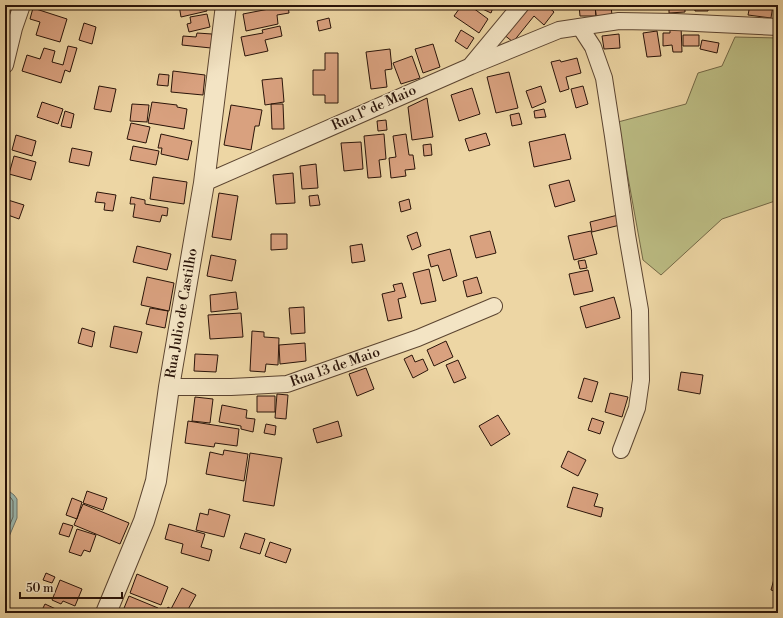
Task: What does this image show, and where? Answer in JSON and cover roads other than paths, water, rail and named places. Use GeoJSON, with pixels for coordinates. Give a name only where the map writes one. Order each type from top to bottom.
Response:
{"type":"FeatureCollection","features":[{"type":"Feature","properties":{"kind":"street"},"geometry":{"type":"LineString","coordinates":[[5,65],[14,28],[22,5]]}},
{"type":"Feature","properties":{"kind":"street","name":"Rua Julio de Castilho"},"geometry":{"type":"LineString","coordinates":[[106,613],[144,521],[156,481],[169,387],[204,183],[226,5]]}},
{"type":"Feature","properties":{"kind":"street","name":"Rua 1º de Maio"},"geometry":{"type":"LineString","coordinates":[[204,183],[471,66],[521,5]]}},
{"type":"Feature","properties":{"kind":"street"},"geometry":{"type":"LineString","coordinates":[[471,66],[559,30],[620,21],[778,27]]}},
{"type":"Feature","properties":{"kind":"street"},"geometry":{"type":"LineString","coordinates":[[580,27],[593,47],[604,78],[627,235],[640,310],[641,380],[636,408],[621,450]]}},
{"type":"Feature","properties":{"kind":"street","name":"Rua 13 de Maio"},"geometry":{"type":"LineString","coordinates":[[169,387],[231,387],[287,384],[418,338],[494,306]]}},
{"type":"Feature","properties":{"kind":"water"},"geometry":{"type":"Polygon","coordinates":[[[5,488],[17,499],[17,518],[5,546],[5,488]]]}}]}
